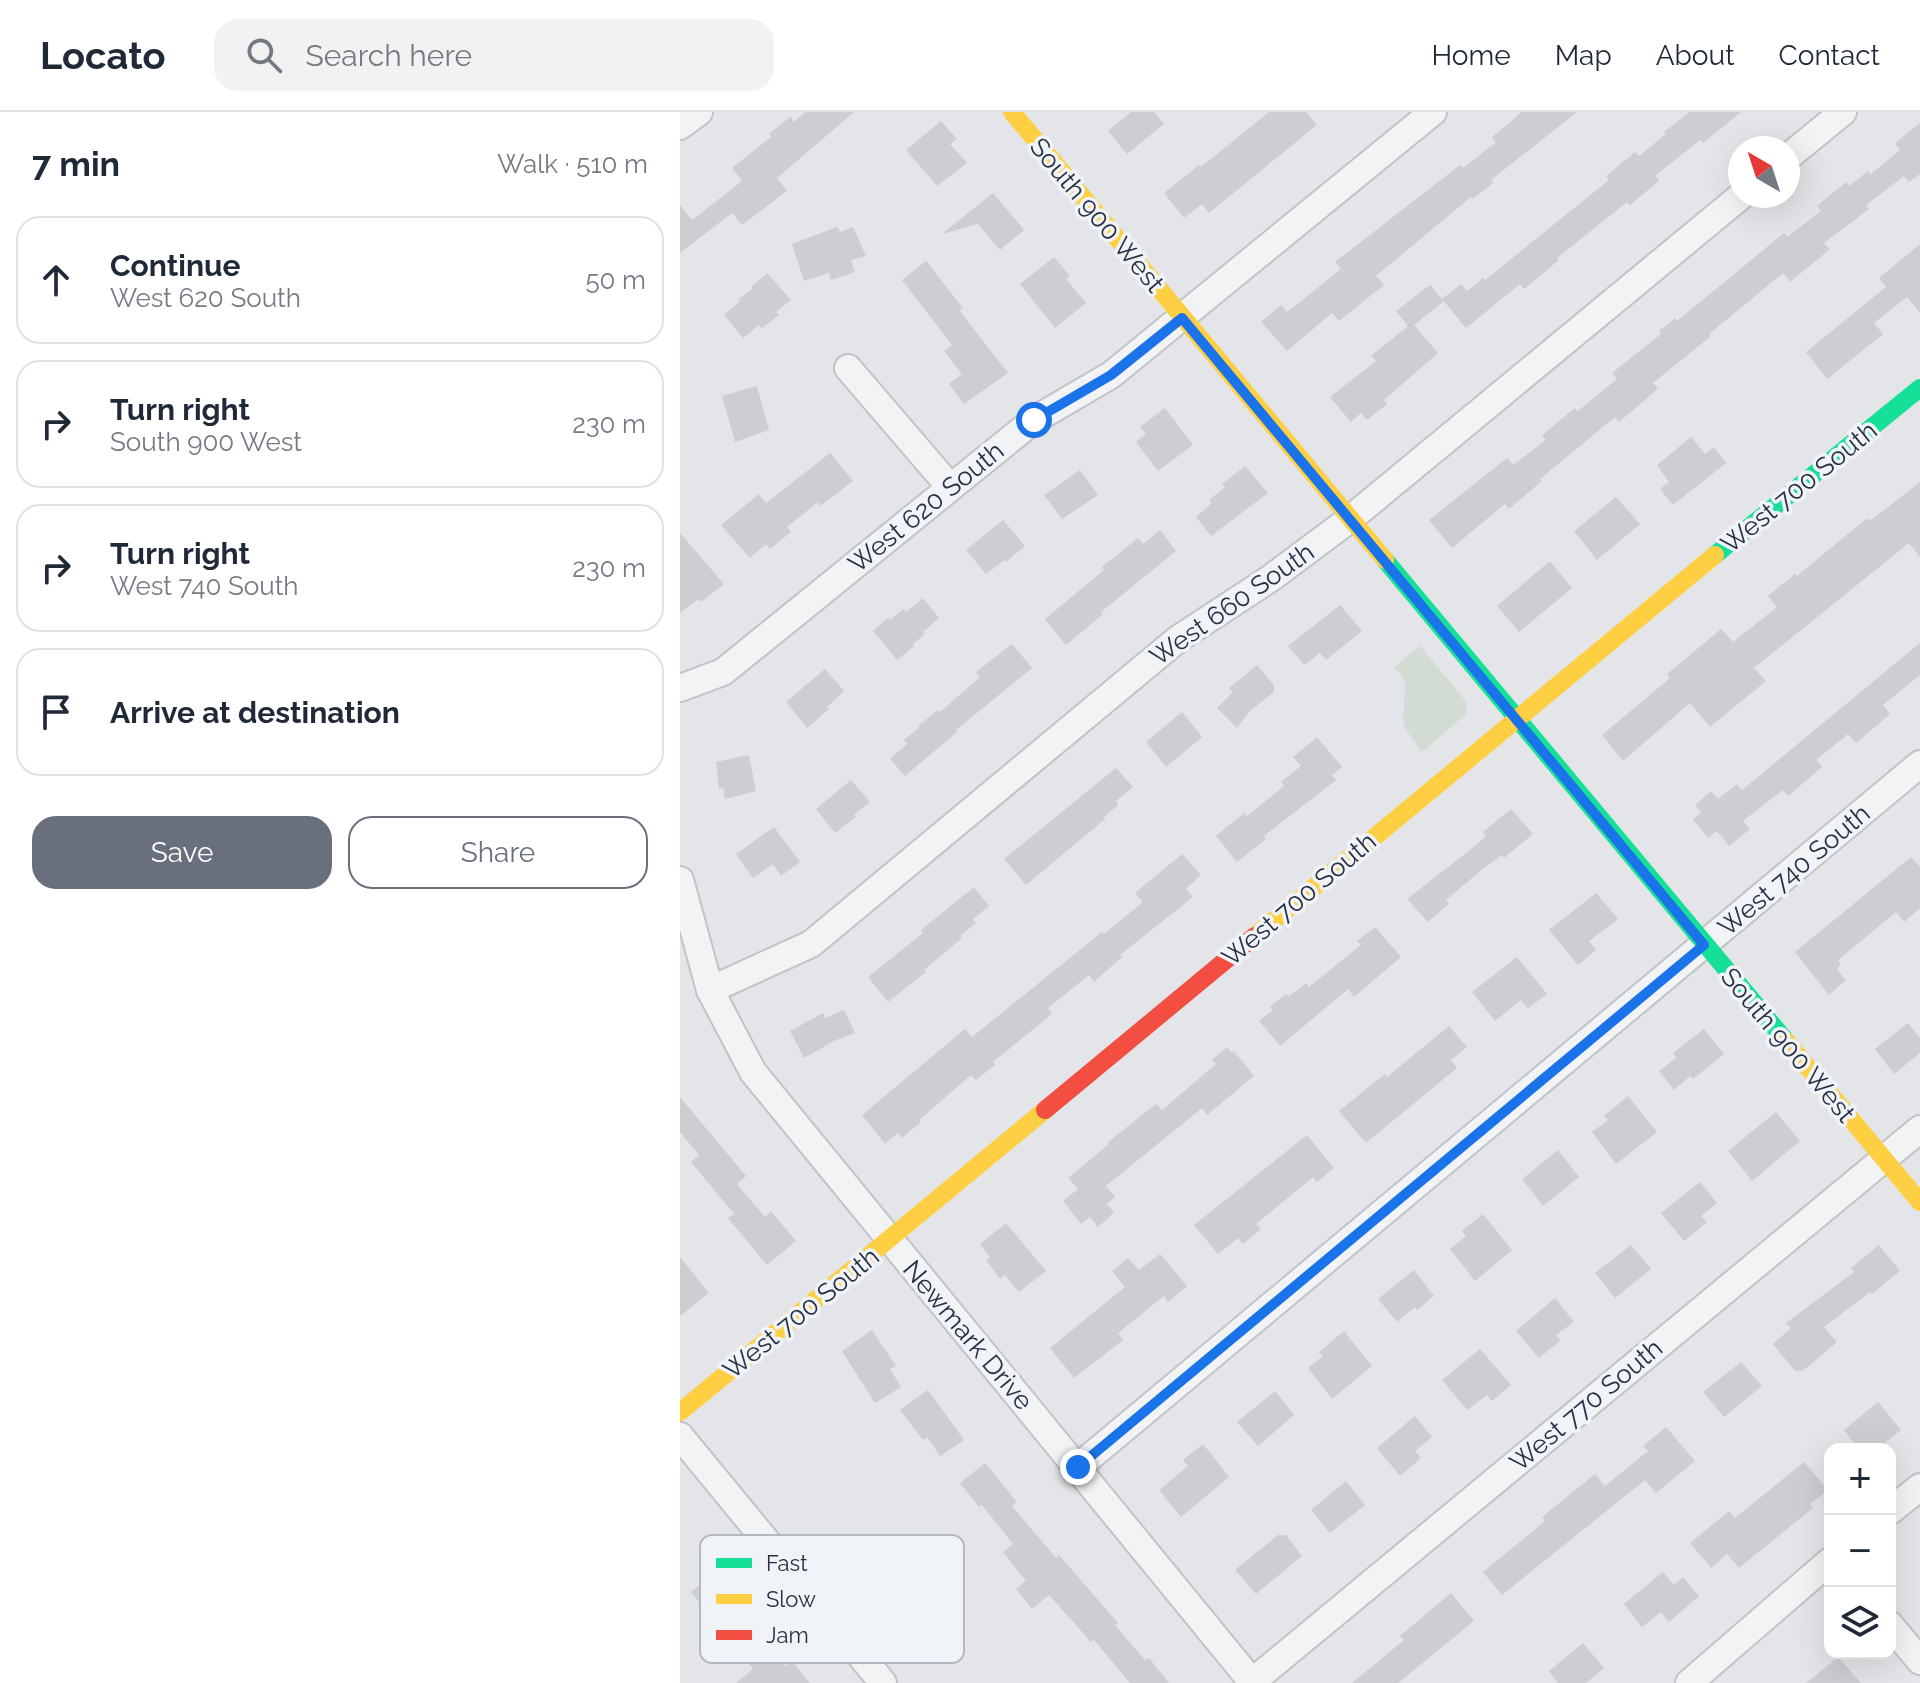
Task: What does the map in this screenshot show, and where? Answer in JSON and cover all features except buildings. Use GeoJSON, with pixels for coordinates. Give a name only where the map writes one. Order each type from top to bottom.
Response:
{"type":"FeatureCollection","features":[{"type":"Feature","properties":{"kind":"street"},"geometry":{"type":"LineString","coordinates":[[680,126],[699,112]]}},
{"type":"Feature","properties":{"kind":"street","name":"West 620 South"},"geometry":{"type":"LineString","coordinates":[[680,688],[723,672],[1034,420],[1111,375],[1433,112]]}},
{"type":"Feature","properties":{"kind":"street"},"geometry":{"type":"LineString","coordinates":[[1800,147],[1843,112]]}},
{"type":"Feature","properties":{"kind":"street","name":"South 900 West"},"geometry":{"type":"LineString","coordinates":[[1016,114],[1182,318],[1920,1202]]}},
{"type":"Feature","properties":{"kind":"street","name":"West 660 South"},"geometry":{"type":"LineString","coordinates":[[710,990],[811,944],[1178,639],[1271,578],[1350,519],[1728,207]]}},
{"type":"Feature","properties":{"kind":"street"},"geometry":{"type":"LineString","coordinates":[[848,368],[950,487]]}},
{"type":"Feature","properties":{"kind":"street","name":"West 700 South"},"geometry":{"type":"LineString","coordinates":[[680,1412],[1516,718],[1920,388]]}},
{"type":"Feature","properties":{"kind":"street","name":"West 740 South"},"geometry":{"type":"LineString","coordinates":[[1078,1467],[1920,764]]}},
{"type":"Feature","properties":{"kind":"street","name":"Newmark Drive"},"geometry":{"type":"LineString","coordinates":[[680,880],[710,990],[753,1072],[1252,1682]]}},
{"type":"Feature","properties":{"kind":"street","name":"West 770 South"},"geometry":{"type":"LineString","coordinates":[[1252,1682],[1920,1129]]}},
{"type":"Feature","properties":{"kind":"street"},"geometry":{"type":"LineString","coordinates":[[680,1436],[761,1535]]}},
{"type":"Feature","properties":{"kind":"street"},"geometry":{"type":"LineString","coordinates":[[1896,1506],[1920,1487]]}},
{"type":"Feature","properties":{"kind":"street"},"geometry":{"type":"LineString","coordinates":[[1689,1683],[1824,1566]]}},
{"type":"Feature","properties":{"kind":"street"},"geometry":{"type":"LineString","coordinates":[[1896,1632],[1920,1661]]}},
{"type":"Feature","properties":{"kind":"street"},"geometry":{"type":"LineString","coordinates":[[867,1663],[883,1683]]}},
{"type":"Feature","properties":{"kind":"shaded area"},"geometry":{"type":"Polygon","coordinates":[[[1420,646],[1466,703],[1466,714],[1422,752],[1406,730],[1403,718],[1405,685],[1394,667],[1420,646]]]}},
{"type":"Feature","properties":{"kind":"traffic: fast"},"geometry":{"type":"LineString","coordinates":[[1715,555],[1920,388]]}},
{"type":"Feature","properties":{"kind":"traffic: fast"},"geometry":{"type":"LineString","coordinates":[[1385,560],[1786,1041]]}},
{"type":"Feature","properties":{"kind":"traffic: slow"},"geometry":{"type":"LineString","coordinates":[[1012,112],[1385,560]]}},
{"type":"Feature","properties":{"kind":"traffic: slow"},"geometry":{"type":"LineString","coordinates":[[1255,936],[1715,555]]}},
{"type":"Feature","properties":{"kind":"traffic: slow"},"geometry":{"type":"LineString","coordinates":[[1786,1041],[1920,1202]]}},
{"type":"Feature","properties":{"kind":"traffic: slow"},"geometry":{"type":"LineString","coordinates":[[680,1412],[1045,1110]]}},
{"type":"Feature","properties":{"kind":"traffic: jam"},"geometry":{"type":"LineString","coordinates":[[1045,1110],[1255,936]]}},
{"type":"Feature","properties":{"kind":"route"},"geometry":{"type":"LineString","coordinates":[[1034,420],[1111,375],[1182,318],[1704,945],[1078,1467]]}}]}
